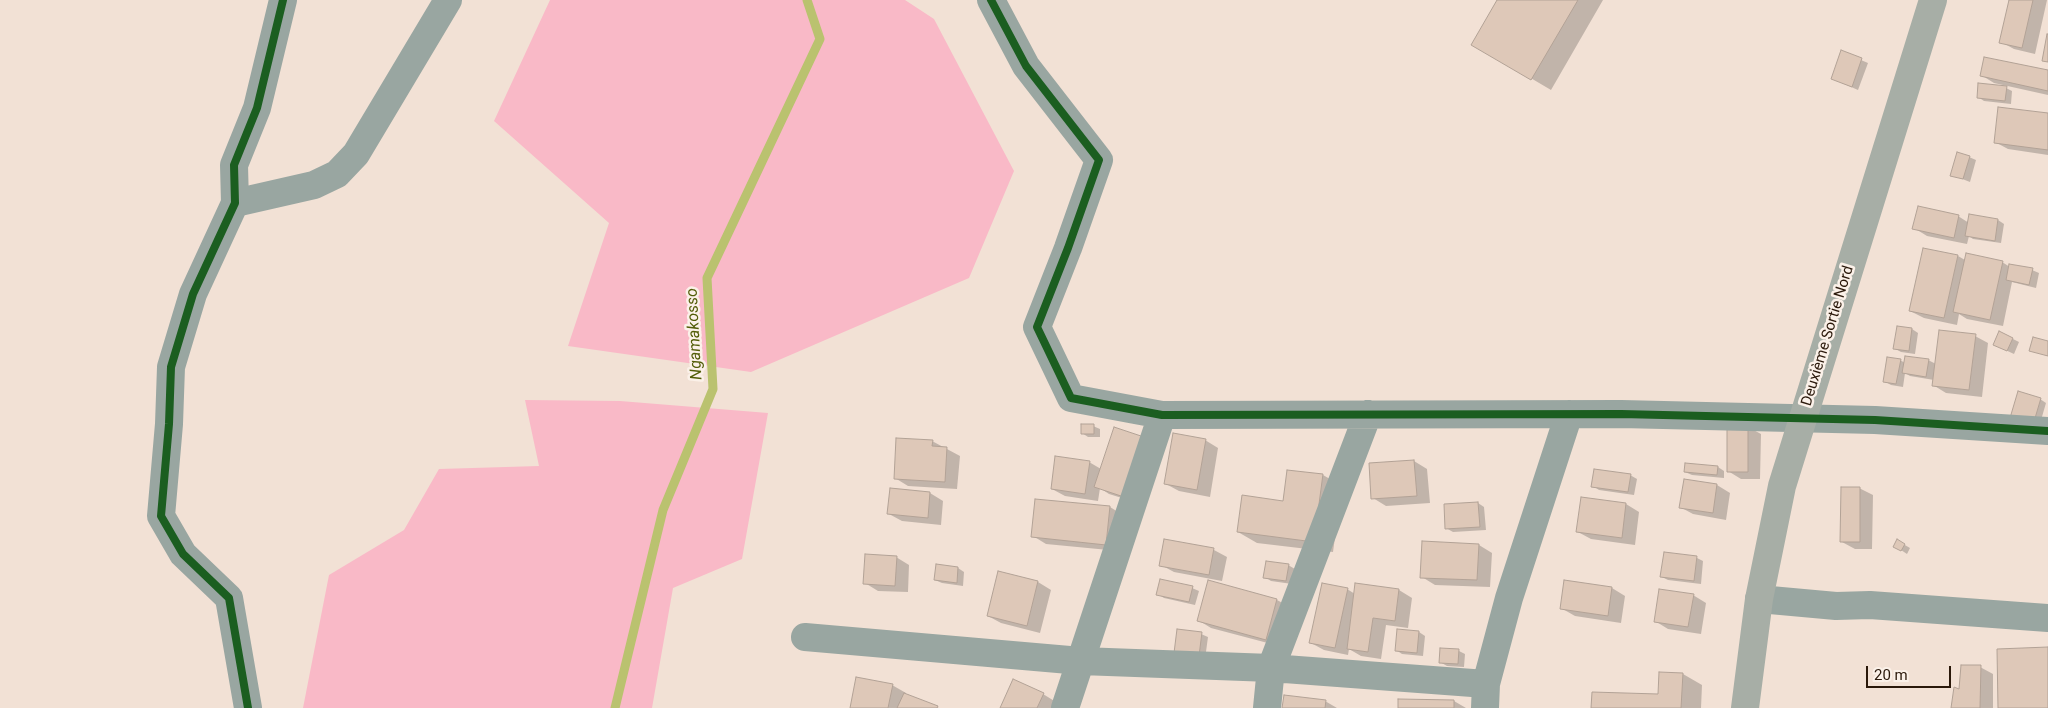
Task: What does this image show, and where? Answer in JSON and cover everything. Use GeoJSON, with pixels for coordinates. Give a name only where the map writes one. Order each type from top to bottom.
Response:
{"type":"FeatureCollection","features":[{"type":"Feature","properties":{"kind":"main road","name":"Deuxième Sortie Nord"},"geometry":{"type":"LineString","coordinates":[[1745,708],[1759,599],[1782,486],[1933,0]]}},
{"type":"Feature","properties":{"kind":"street"},"geometry":{"type":"LineString","coordinates":[[248,708],[229,598],[183,554],[161,516],[169,424],[171,367],[193,294],[236,202],[234,165],[257,108],[283,0]]}},
{"type":"Feature","properties":{"kind":"street"},"geometry":{"type":"LineString","coordinates":[[236,202],[314,185],[337,174],[356,154],[448,0]]}},
{"type":"Feature","properties":{"kind":"street"},"geometry":{"type":"LineString","coordinates":[[991,0],[1026,66],[1099,160],[1068,248],[1037,327],[1071,398],[1162,415],[1569,414],[1875,420],[2048,431]]}},
{"type":"Feature","properties":{"kind":"street"},"geometry":{"type":"LineString","coordinates":[[1267,708],[1271,668],[1368,414]]}},
{"type":"Feature","properties":{"kind":"street"},"geometry":{"type":"LineString","coordinates":[[805,637],[1080,661],[1271,668],[1485,696],[1509,598],[1569,414]]}},
{"type":"Feature","properties":{"kind":"street"},"geometry":{"type":"LineString","coordinates":[[1065,708],[1162,415]]}},
{"type":"Feature","properties":{"kind":"street"},"geometry":{"type":"LineString","coordinates":[[1759,599],[1836,606],[1870,606],[2048,618]]}},
{"type":"Feature","properties":{"kind":"shaded area"},"geometry":{"type":"Polygon","coordinates":[[[550,0],[905,0],[934,19],[1014,171],[969,278],[751,372],[568,346],[609,223],[494,121],[550,0]]]}},
{"type":"Feature","properties":{"kind":"shaded area"},"geometry":{"type":"Polygon","coordinates":[[[525,400],[620,401],[768,413],[742,559],[673,588],[652,708],[303,708],[329,575],[404,530],[439,469],[539,466],[525,400]]]}},
{"type":"Feature","properties":{"kind":"building"},"geometry":{"type":"Polygon","coordinates":[[[1497,0],[1578,0],[1531,80],[1471,45],[1497,0]]]}},
{"type":"Feature","properties":{"kind":"building"},"geometry":{"type":"Polygon","coordinates":[[[2009,0],[2033,0],[2022,48],[1999,43],[2009,0]]]}},
{"type":"Feature","properties":{"kind":"building"},"geometry":{"type":"Polygon","coordinates":[[[2048,34],[2048,62],[2042,61],[2048,34]]]}},
{"type":"Feature","properties":{"kind":"building"},"geometry":{"type":"Polygon","coordinates":[[[1841,50],[1862,58],[1852,87],[1831,79],[1841,50]]]}},
{"type":"Feature","properties":{"kind":"building"},"geometry":{"type":"Polygon","coordinates":[[[1984,57],[2048,70],[2048,91],[1980,76],[1984,57]]]}},
{"type":"Feature","properties":{"kind":"building"},"geometry":{"type":"Polygon","coordinates":[[[1978,83],[2007,86],[2005,101],[1977,98],[1978,83]]]}},
{"type":"Feature","properties":{"kind":"building"},"geometry":{"type":"Polygon","coordinates":[[[1998,107],[2048,113],[2048,150],[1994,143],[1998,107]]]}},
{"type":"Feature","properties":{"kind":"building"},"geometry":{"type":"Polygon","coordinates":[[[1957,152],[1970,156],[1963,179],[1950,176],[1957,152]]]}},
{"type":"Feature","properties":{"kind":"building"},"geometry":{"type":"Polygon","coordinates":[[[1918,206],[1959,215],[1954,238],[1912,229],[1918,206]]]}},
{"type":"Feature","properties":{"kind":"building"},"geometry":{"type":"Polygon","coordinates":[[[1969,214],[1998,219],[1995,241],[1965,236],[1969,214]]]}},
{"type":"Feature","properties":{"kind":"building"},"geometry":{"type":"Polygon","coordinates":[[[1923,248],[1958,255],[1944,318],[1909,311],[1923,248]]]}},
{"type":"Feature","properties":{"kind":"building"},"geometry":{"type":"Polygon","coordinates":[[[1966,253],[2003,261],[1990,320],[1953,312],[1966,253]]]}},
{"type":"Feature","properties":{"kind":"building"},"geometry":{"type":"Polygon","coordinates":[[[2009,264],[2033,268],[2029,285],[2006,280],[2009,264]]]}},
{"type":"Feature","properties":{"kind":"building"},"geometry":{"type":"Polygon","coordinates":[[[1897,326],[1912,328],[1909,351],[1893,349],[1897,326]]]}},
{"type":"Feature","properties":{"kind":"building"},"geometry":{"type":"Polygon","coordinates":[[[1939,330],[1976,334],[1969,390],[1932,386],[1939,330]]]}},
{"type":"Feature","properties":{"kind":"building"},"geometry":{"type":"Polygon","coordinates":[[[1999,331],[2013,338],[2007,351],[1993,345],[1999,331]]]}},
{"type":"Feature","properties":{"kind":"building"},"geometry":{"type":"Polygon","coordinates":[[[2033,337],[2048,341],[2048,356],[2029,351],[2033,337]]]}},
{"type":"Feature","properties":{"kind":"building"},"geometry":{"type":"Polygon","coordinates":[[[1905,356],[1929,359],[1926,377],[1902,373],[1905,356]]]}},
{"type":"Feature","properties":{"kind":"building"},"geometry":{"type":"Polygon","coordinates":[[[1887,357],[1901,359],[1896,384],[1883,382],[1887,357]]]}},
{"type":"Feature","properties":{"kind":"building"},"geometry":{"type":"Polygon","coordinates":[[[2018,391],[2041,398],[2033,425],[2010,418],[2018,391]]]}},
{"type":"Feature","properties":{"kind":"building"},"geometry":{"type":"Polygon","coordinates":[[[1081,424],[1094,424],[1094,434],[1081,434],[1081,424]]]}},
{"type":"Feature","properties":{"kind":"building"},"geometry":{"type":"Polygon","coordinates":[[[1727,426],[1748,426],[1748,472],[1727,472],[1727,426]]]}},
{"type":"Feature","properties":{"kind":"building"},"geometry":{"type":"Polygon","coordinates":[[[1114,427],[1144,437],[1124,497],[1094,487],[1114,427]]]}},
{"type":"Feature","properties":{"kind":"building"},"geometry":{"type":"Polygon","coordinates":[[[1173,433],[1206,439],[1197,490],[1164,484],[1173,433]]]}},
{"type":"Feature","properties":{"kind":"building"},"geometry":{"type":"Polygon","coordinates":[[[896,438],[933,440],[932,446],[947,447],[945,482],[894,479],[896,438]]]}},
{"type":"Feature","properties":{"kind":"building"},"geometry":{"type":"Polygon","coordinates":[[[1055,456],[1090,461],[1085,494],[1051,489],[1055,456]]]}},
{"type":"Feature","properties":{"kind":"building"},"geometry":{"type":"Polygon","coordinates":[[[1414,460],[1417,496],[1371,499],[1369,463],[1414,460]]]}},
{"type":"Feature","properties":{"kind":"building"},"geometry":{"type":"Polygon","coordinates":[[[1685,463],[1718,466],[1717,475],[1684,472],[1685,463]]]}},
{"type":"Feature","properties":{"kind":"building"},"geometry":{"type":"Polygon","coordinates":[[[1594,469],[1631,474],[1628,492],[1591,487],[1594,469]]]}},
{"type":"Feature","properties":{"kind":"building"},"geometry":{"type":"Polygon","coordinates":[[[1287,470],[1323,474],[1314,542],[1237,532],[1242,495],[1283,501],[1287,470]]]}},
{"type":"Feature","properties":{"kind":"building"},"geometry":{"type":"Polygon","coordinates":[[[1684,479],[1717,484],[1713,513],[1679,508],[1684,479]]]}},
{"type":"Feature","properties":{"kind":"building"},"geometry":{"type":"Polygon","coordinates":[[[1841,487],[1860,487],[1860,542],[1840,542],[1841,487]]]}},
{"type":"Feature","properties":{"kind":"building"},"geometry":{"type":"Polygon","coordinates":[[[890,488],[930,492],[928,518],[887,514],[890,488]]]}},
{"type":"Feature","properties":{"kind":"building"},"geometry":{"type":"Polygon","coordinates":[[[1581,497],[1626,503],[1622,538],[1576,532],[1581,497]]]}},
{"type":"Feature","properties":{"kind":"building"},"geometry":{"type":"Polygon","coordinates":[[[1035,499],[1110,506],[1106,545],[1031,537],[1035,499]]]}},
{"type":"Feature","properties":{"kind":"building"},"geometry":{"type":"Polygon","coordinates":[[[1478,502],[1480,527],[1445,529],[1444,504],[1478,502]]]}},
{"type":"Feature","properties":{"kind":"building"},"geometry":{"type":"Polygon","coordinates":[[[1164,539],[1214,548],[1209,575],[1159,566],[1164,539]]]}},
{"type":"Feature","properties":{"kind":"building"},"geometry":{"type":"Polygon","coordinates":[[[1897,539],[1905,544],[1901,551],[1893,547],[1897,539]]]}},
{"type":"Feature","properties":{"kind":"building"},"geometry":{"type":"Polygon","coordinates":[[[1422,541],[1479,544],[1477,580],[1420,578],[1422,541]]]}},
{"type":"Feature","properties":{"kind":"building"},"geometry":{"type":"Polygon","coordinates":[[[1664,552],[1697,556],[1694,581],[1660,577],[1664,552]]]}},
{"type":"Feature","properties":{"kind":"building"},"geometry":{"type":"Polygon","coordinates":[[[865,554],[897,556],[895,586],[863,584],[865,554]]]}},
{"type":"Feature","properties":{"kind":"building"},"geometry":{"type":"Polygon","coordinates":[[[1266,561],[1289,564],[1286,581],[1263,578],[1266,561]]]}},
{"type":"Feature","properties":{"kind":"building"},"geometry":{"type":"Polygon","coordinates":[[[936,564],[958,567],[957,583],[934,580],[936,564]]]}},
{"type":"Feature","properties":{"kind":"building"},"geometry":{"type":"Polygon","coordinates":[[[998,571],[1038,581],[1027,626],[987,616],[998,571]]]}},
{"type":"Feature","properties":{"kind":"building"},"geometry":{"type":"Polygon","coordinates":[[[1160,579],[1193,586],[1189,602],[1156,595],[1160,579]]]}},
{"type":"Feature","properties":{"kind":"building"},"geometry":{"type":"Polygon","coordinates":[[[1208,580],[1277,599],[1266,640],[1197,621],[1208,580]]]}},
{"type":"Feature","properties":{"kind":"building"},"geometry":{"type":"Polygon","coordinates":[[[1564,580],[1612,587],[1608,616],[1560,609],[1564,580]]]}},
{"type":"Feature","properties":{"kind":"building"},"geometry":{"type":"Polygon","coordinates":[[[1322,583],[1348,588],[1335,648],[1309,643],[1322,583]]]}},
{"type":"Feature","properties":{"kind":"building"},"geometry":{"type":"Polygon","coordinates":[[[1355,583],[1399,589],[1395,621],[1373,618],[1368,652],[1347,649],[1355,583]]]}},
{"type":"Feature","properties":{"kind":"building"},"geometry":{"type":"Polygon","coordinates":[[[1659,589],[1694,594],[1688,627],[1654,622],[1659,589]]]}},
{"type":"Feature","properties":{"kind":"building"},"geometry":{"type":"Polygon","coordinates":[[[1177,629],[1202,632],[1199,656],[1174,653],[1177,629]]]}},
{"type":"Feature","properties":{"kind":"building"},"geometry":{"type":"Polygon","coordinates":[[[1397,629],[1419,631],[1417,653],[1395,651],[1397,629]]]}},
{"type":"Feature","properties":{"kind":"building"},"geometry":{"type":"Polygon","coordinates":[[[2048,647],[2048,708],[1998,708],[1997,649],[2048,647]]]}},
{"type":"Feature","properties":{"kind":"building"},"geometry":{"type":"Polygon","coordinates":[[[1440,648],[1459,649],[1458,664],[1439,663],[1440,648]]]}},
{"type":"Feature","properties":{"kind":"building"},"geometry":{"type":"Polygon","coordinates":[[[1961,665],[1981,665],[1980,708],[1951,708],[1954,687],[1959,689],[1961,665]]]}},
{"type":"Feature","properties":{"kind":"building"},"geometry":{"type":"Polygon","coordinates":[[[1659,672],[1683,673],[1681,708],[1591,708],[1592,692],[1658,694],[1659,672]]]}},
{"type":"Feature","properties":{"kind":"building"},"geometry":{"type":"Polygon","coordinates":[[[856,677],[893,684],[888,708],[850,708],[856,677]]]}},
{"type":"Feature","properties":{"kind":"building"},"geometry":{"type":"Polygon","coordinates":[[[1013,679],[1044,693],[1037,708],[1000,708],[1013,679]]]}},
{"type":"Feature","properties":{"kind":"building"},"geometry":{"type":"Polygon","coordinates":[[[904,693],[938,706],[937,708],[897,708],[904,693]]]}},
{"type":"Feature","properties":{"kind":"building"},"geometry":{"type":"Polygon","coordinates":[[[1284,695],[1326,700],[1325,708],[1282,708],[1284,695]]]}},
{"type":"Feature","properties":{"kind":"building"},"geometry":{"type":"Polygon","coordinates":[[[1398,699],[1454,700],[1454,708],[1398,708],[1398,699]]]}},
{"type":"Feature","properties":{"kind":"waterway","name":"Ngamakosso"},"geometry":{"type":"LineString","coordinates":[[615,708],[663,510],[713,389],[707,278],[820,39],[807,0]]}},
{"type":"Feature","properties":{"kind":"cycle path"},"geometry":{"type":"LineString","coordinates":[[248,708],[229,598],[183,554],[161,516],[169,424],[171,367],[193,294],[235,203],[234,165],[257,108],[283,0]]}},
{"type":"Feature","properties":{"kind":"cycle path"},"geometry":{"type":"LineString","coordinates":[[991,0],[1026,66],[1099,160],[1068,248],[1037,327],[1071,398],[1162,415],[1621,414],[1875,420],[2048,431]]}}]}
